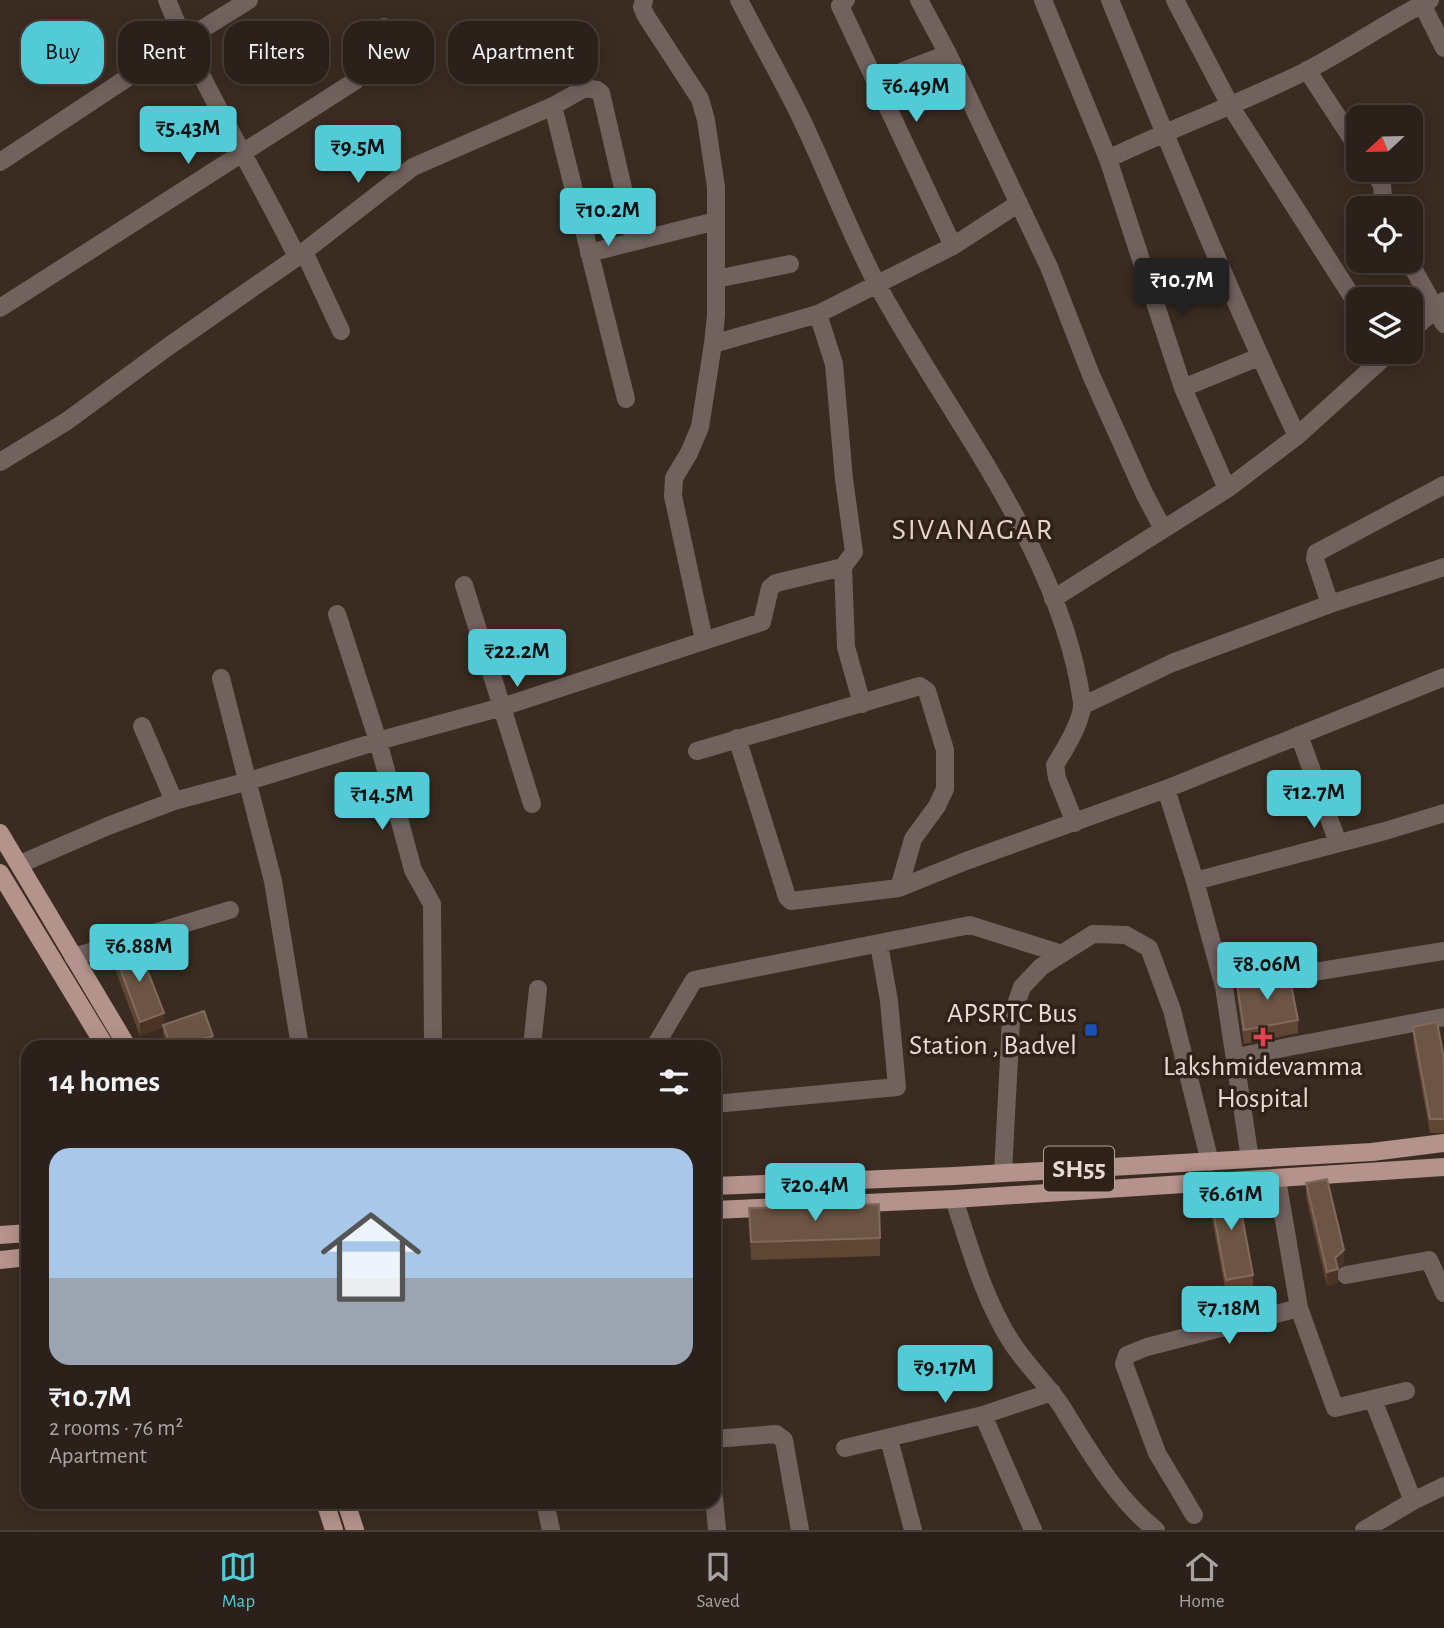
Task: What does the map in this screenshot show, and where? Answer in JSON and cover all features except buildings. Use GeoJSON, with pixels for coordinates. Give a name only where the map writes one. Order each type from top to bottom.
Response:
{"type":"FeatureCollection","features":[{"type":"Feature","properties":{"kind":"main road"},"geometry":{"type":"LineString","coordinates":[[0,833],[123,1040]]}},
{"type":"Feature","properties":{"kind":"main road"},"geometry":{"type":"LineString","coordinates":[[0,873],[101,1040]]}},
{"type":"Feature","properties":{"kind":"main road","name":"SH55"},"geometry":{"type":"LineString","coordinates":[[721,1186],[1372,1152],[1444,1143]]}},
{"type":"Feature","properties":{"kind":"main road"},"geometry":{"type":"LineString","coordinates":[[721,1210],[954,1199],[1444,1167]]}},
{"type":"Feature","properties":{"kind":"main road"},"geometry":{"type":"LineString","coordinates":[[0,1235],[21,1234]]}},
{"type":"Feature","properties":{"kind":"main road"},"geometry":{"type":"LineString","coordinates":[[0,1260],[21,1258]]}},
{"type":"Feature","properties":{"kind":"main road"},"geometry":{"type":"LineString","coordinates":[[327,1509],[334,1530]]}},
{"type":"Feature","properties":{"kind":"main road"},"geometry":{"type":"LineString","coordinates":[[348,1509],[355,1530]]}},
{"type":"Feature","properties":{"kind":"street"},"geometry":{"type":"LineString","coordinates":[[167,0],[175,21]]}},
{"type":"Feature","properties":{"kind":"street"},"geometry":{"type":"LineString","coordinates":[[210,24],[249,0]]}},
{"type":"Feature","properties":{"kind":"street"},"geometry":{"type":"LineString","coordinates":[[644,0],[642,7],[646,16],[700,99],[706,120],[716,187],[716,316],[713,344],[700,427],[674,478],[673,496],[704,640]]}},
{"type":"Feature","properties":{"kind":"street"},"geometry":{"type":"LineString","coordinates":[[739,0],[798,112],[878,285],[1022,530],[1053,599],[1069,641],[1082,706],[1067,747],[1055,765],[1075,823]]}},
{"type":"Feature","properties":{"kind":"street"},"geometry":{"type":"LineString","coordinates":[[846,0],[840,6],[953,246]]}},
{"type":"Feature","properties":{"kind":"street"},"geometry":{"type":"LineString","coordinates":[[919,0],[948,54],[1062,296],[1091,375],[1163,529]]}},
{"type":"Feature","properties":{"kind":"street"},"geometry":{"type":"LineString","coordinates":[[1043,0],[1108,159],[1183,388],[1227,489]]}},
{"type":"Feature","properties":{"kind":"street"},"geometry":{"type":"LineString","coordinates":[[1110,0],[1259,357],[1297,436]]}},
{"type":"Feature","properties":{"kind":"street"},"geometry":{"type":"LineString","coordinates":[[1175,0],[1231,107],[1346,287]]}},
{"type":"Feature","properties":{"kind":"street"},"geometry":{"type":"LineString","coordinates":[[1108,159],[1163,132],[1231,107],[1307,70],[1424,1],[1444,48]]}},
{"type":"Feature","properties":{"kind":"street"},"geometry":{"type":"LineString","coordinates":[[902,71],[948,54]]}},
{"type":"Feature","properties":{"kind":"street"},"geometry":{"type":"LineString","coordinates":[[1307,70],[1346,130]]}},
{"type":"Feature","properties":{"kind":"street"},"geometry":{"type":"LineString","coordinates":[[0,162],[118,84]]}},
{"type":"Feature","properties":{"kind":"street"},"geometry":{"type":"LineString","coordinates":[[206,84],[341,331]]}},
{"type":"Feature","properties":{"kind":"street"},"geometry":{"type":"LineString","coordinates":[[0,308],[350,84]]}},
{"type":"Feature","properties":{"kind":"street"},"geometry":{"type":"LineString","coordinates":[[0,462],[67,421],[300,255],[413,167],[554,106],[585,88],[601,93],[635,240]]}},
{"type":"Feature","properties":{"kind":"street"},"geometry":{"type":"LineString","coordinates":[[554,106],[626,399]]}},
{"type":"Feature","properties":{"kind":"street"},"geometry":{"type":"LineString","coordinates":[[713,344],[818,314],[953,246],[1019,203]]}},
{"type":"Feature","properties":{"kind":"street"},"geometry":{"type":"LineString","coordinates":[[589,253],[716,220]]}},
{"type":"Feature","properties":{"kind":"street"},"geometry":{"type":"LineString","coordinates":[[716,279],[790,264]]}},
{"type":"Feature","properties":{"kind":"street"},"geometry":{"type":"LineString","coordinates":[[1417,273],[1441,312],[1423,324]]}},
{"type":"Feature","properties":{"kind":"street"},"geometry":{"type":"LineString","coordinates":[[818,314],[834,364],[853,552],[843,567],[846,647],[862,704]]}},
{"type":"Feature","properties":{"kind":"street"},"geometry":{"type":"LineString","coordinates":[[1183,388],[1259,357]]}},
{"type":"Feature","properties":{"kind":"street"},"geometry":{"type":"LineString","coordinates":[[1053,599],[1227,489],[1297,436],[1375,364]]}},
{"type":"Feature","properties":{"kind":"street"},"geometry":{"type":"LineString","coordinates":[[1331,604],[1315,559],[1316,553],[1444,485]]}},
{"type":"Feature","properties":{"kind":"street"},"geometry":{"type":"LineString","coordinates":[[20,864],[174,801],[502,707],[762,622],[769,588],[776,583],[843,567]]}},
{"type":"Feature","properties":{"kind":"street"},"geometry":{"type":"LineString","coordinates":[[1082,706],[1172,663],[1331,604],[1444,567]]}},
{"type":"Feature","properties":{"kind":"street"},"geometry":{"type":"LineString","coordinates":[[464,585],[532,804]]}},
{"type":"Feature","properties":{"kind":"street"},"geometry":{"type":"LineString","coordinates":[[337,614],[378,741],[414,870],[432,904],[433,1040]]}},
{"type":"Feature","properties":{"kind":"street"},"geometry":{"type":"LineString","coordinates":[[737,738],[787,897],[791,901],[899,888],[965,861],[1166,789],[1444,677]]}},
{"type":"Feature","properties":{"kind":"street"},"geometry":{"type":"LineString","coordinates":[[221,678],[273,881],[299,1040]]}},
{"type":"Feature","properties":{"kind":"street"},"geometry":{"type":"LineString","coordinates":[[697,751],[920,686],[927,691],[945,750],[945,789],[937,806],[913,839],[899,888]]}},
{"type":"Feature","properties":{"kind":"street"},"geometry":{"type":"LineString","coordinates":[[142,726],[174,801]]}},
{"type":"Feature","properties":{"kind":"street"},"geometry":{"type":"LineString","coordinates":[[1299,735],[1338,843]]}},
{"type":"Feature","properties":{"kind":"street"},"geometry":{"type":"LineString","coordinates":[[1166,789],[1195,881],[1238,984],[1236,1057],[1251,1159]]}},
{"type":"Feature","properties":{"kind":"street"},"geometry":{"type":"LineString","coordinates":[[1195,881],[1444,813]]}},
{"type":"Feature","properties":{"kind":"street"},"geometry":{"type":"LineString","coordinates":[[73,957],[230,910]]}},
{"type":"Feature","properties":{"kind":"street"},"geometry":{"type":"LineString","coordinates":[[659,1040],[694,980],[970,925],[1059,953]]}},
{"type":"Feature","properties":{"kind":"street"},"geometry":{"type":"LineString","coordinates":[[1003,1173],[1011,1018],[1023,987],[1041,967],[1059,953],[1093,934],[1126,935],[1149,948],[1172,1010],[1210,1161]]}},
{"type":"Feature","properties":{"kind":"street"},"geometry":{"type":"LineString","coordinates":[[721,1103],[897,1087],[889,1001],[879,944]]}},
{"type":"Feature","properties":{"kind":"street"},"geometry":{"type":"LineString","coordinates":[[1238,984],[1444,951]]}},
{"type":"Feature","properties":{"kind":"street"},"geometry":{"type":"LineString","coordinates":[[533,1040],[538,989]]}},
{"type":"Feature","properties":{"kind":"street"},"geometry":{"type":"LineString","coordinates":[[1236,1057],[1444,1017]]}},
{"type":"Feature","properties":{"kind":"street"},"geometry":{"type":"LineString","coordinates":[[1277,1179],[1300,1308],[1335,1408],[1406,1391]]}},
{"type":"Feature","properties":{"kind":"street"},"geometry":{"type":"LineString","coordinates":[[954,1199],[986,1293],[1012,1343],[1052,1392],[1115,1486],[1141,1519],[1156,1530]]}},
{"type":"Feature","properties":{"kind":"street"},"geometry":{"type":"LineString","coordinates":[[1346,1275],[1429,1260],[1444,1293]]}},
{"type":"Feature","properties":{"kind":"street"},"geometry":{"type":"LineString","coordinates":[[1194,1516],[1157,1453],[1125,1364],[1127,1355],[1147,1346],[1300,1308]]}},
{"type":"Feature","properties":{"kind":"street"},"geometry":{"type":"LineString","coordinates":[[845,1448],[983,1415],[1052,1392]]}},
{"type":"Feature","properties":{"kind":"street"},"geometry":{"type":"LineString","coordinates":[[1373,1400],[1413,1501]]}},
{"type":"Feature","properties":{"kind":"street"},"geometry":{"type":"LineString","coordinates":[[983,1415],[1033,1530]]}},
{"type":"Feature","properties":{"kind":"street"},"geometry":{"type":"LineString","coordinates":[[721,1438],[776,1434],[781,1436],[784,1440],[800,1530]]}},
{"type":"Feature","properties":{"kind":"street"},"geometry":{"type":"LineString","coordinates":[[888,1439],[913,1530]]}},
{"type":"Feature","properties":{"kind":"street"},"geometry":{"type":"LineString","coordinates":[[1364,1530],[1444,1486]]}},
{"type":"Feature","properties":{"kind":"street"},"geometry":{"type":"LineString","coordinates":[[546,1509],[551,1530]]}},
{"type":"Feature","properties":{"kind":"street"},"geometry":{"type":"LineString","coordinates":[[715,1509],[717,1530]]}},
{"type":"Feature","properties":{"kind":"place","name":"APSRTC Bus Station , Badvel"},"geometry":{"type":"Point","coordinates":[1091,1030]}},
{"type":"Feature","properties":{"kind":"place","name":"Lakshmidevamma Hospital"},"geometry":{"type":"Point","coordinates":[1263,1037]}},
{"type":"Feature","properties":{"kind":"district","name":"SIVANAGAR"},"geometry":{"type":"Point","coordinates":[973,530]}}]}
